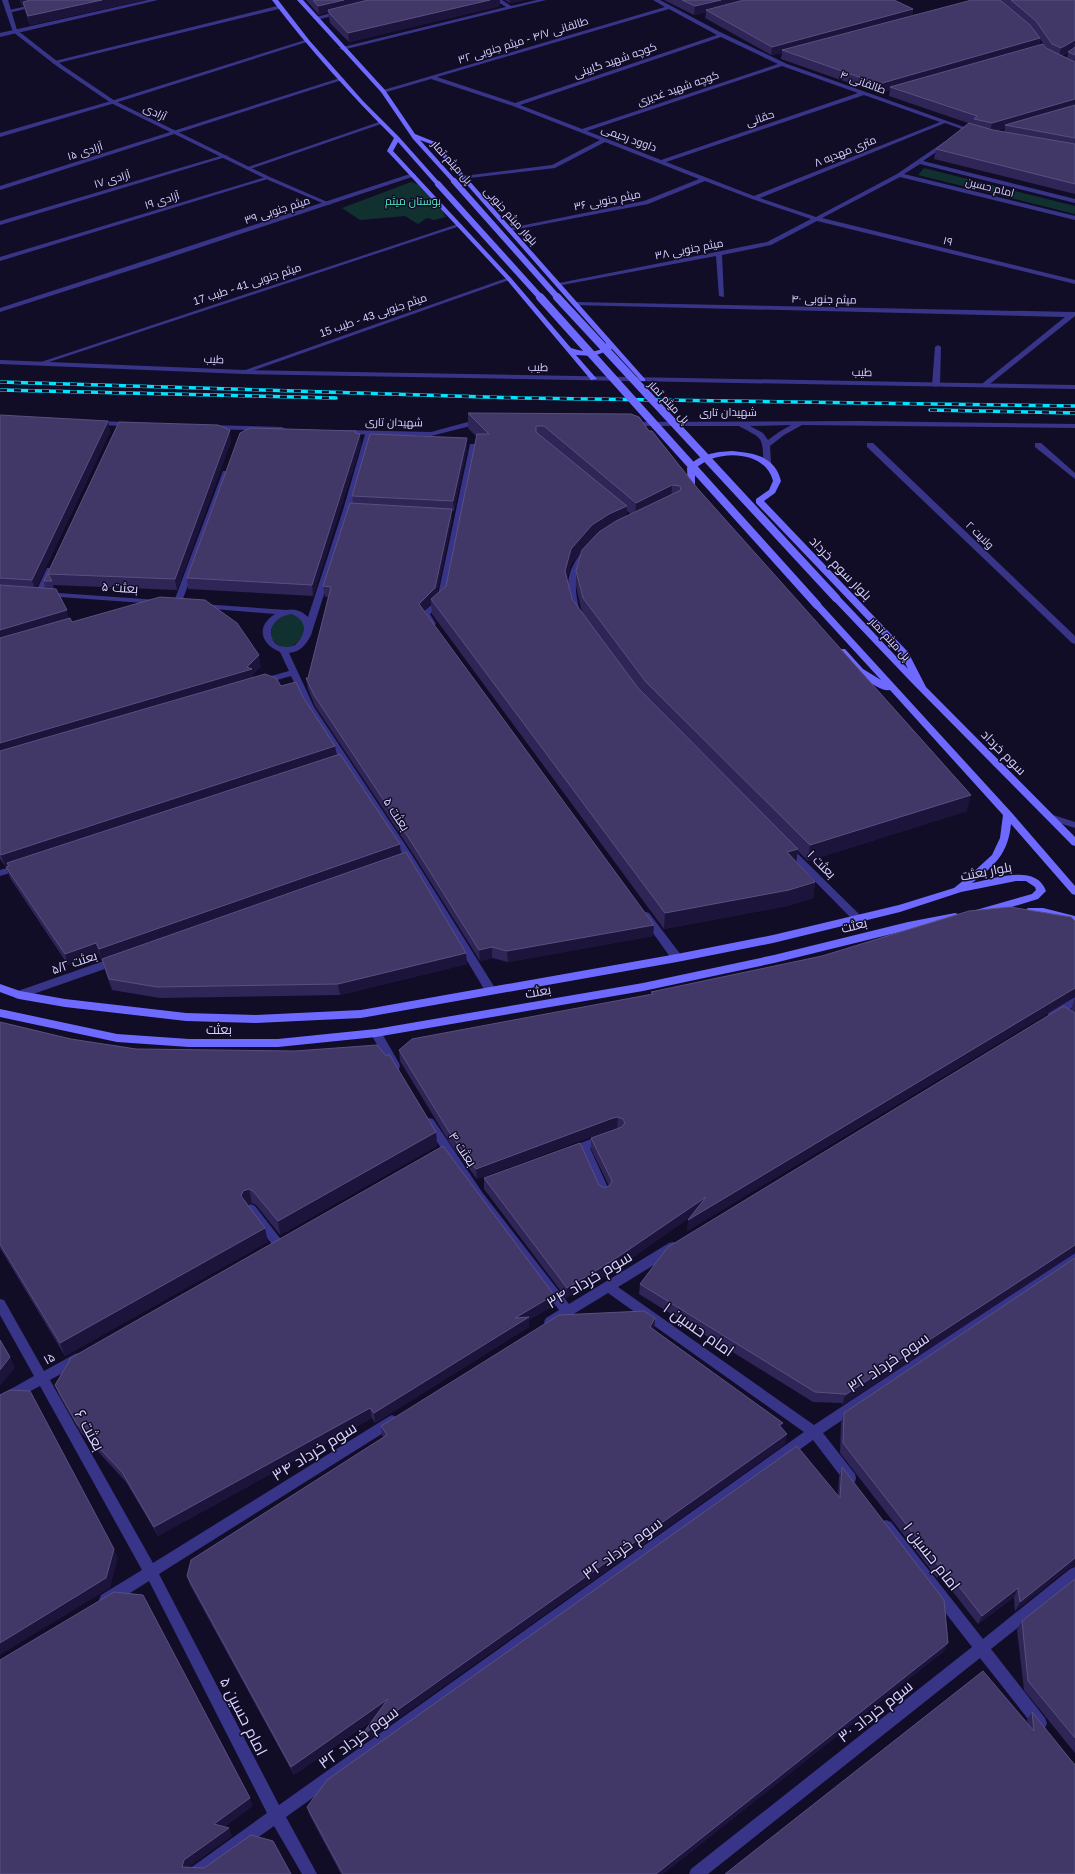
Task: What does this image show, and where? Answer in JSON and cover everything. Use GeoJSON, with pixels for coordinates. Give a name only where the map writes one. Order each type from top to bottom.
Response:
{"type":"FeatureCollection","features":[{"type":"Feature","properties":{"kind":"main road"},"geometry":{"type":"LineString","coordinates":[[275,0],[307,41],[381,123],[397,138],[390,151],[509,279],[593,379]]}},
{"type":"Feature","properties":{"kind":"main road"},"geometry":{"type":"LineString","coordinates":[[300,0],[342,48],[383,91],[413,136]]}},
{"type":"Feature","properties":{"kind":"main road","name":"بلوار میثم جنوبی"},"geometry":{"type":"LineString","coordinates":[[413,136],[433,144],[643,380]]}},
{"type":"Feature","properties":{"kind":"main road","name":"پل میثم تمار"},"geometry":{"type":"LineString","coordinates":[[413,136],[599,344],[914,680]]}},
{"type":"Feature","properties":{"kind":"main road","name":"پل میثم تمار"},"geometry":{"type":"LineString","coordinates":[[397,138],[899,696]]}},
{"type":"Feature","properties":{"kind":"main road"},"geometry":{"type":"LineString","coordinates":[[570,350],[579,354],[591,355],[602,353],[609,348],[610,342]]}},
{"type":"Feature","properties":{"kind":"main road"},"geometry":{"type":"LineString","coordinates":[[641,424],[650,435]]}},
{"type":"Feature","properties":{"kind":"main road"},"geometry":{"type":"LineString","coordinates":[[692,486],[692,468],[701,459],[715,455],[738,453],[754,456],[767,463]]}},
{"type":"Feature","properties":{"kind":"main road","name":"بلوار سوم خرداد"},"geometry":{"type":"LineString","coordinates":[[767,463],[773,470],[777,481],[772,491],[759,502],[905,654],[922,688]]}},
{"type":"Feature","properties":{"kind":"main road"},"geometry":{"type":"LineString","coordinates":[[682,474],[698,494]]}},
{"type":"Feature","properties":{"kind":"main road"},"geometry":{"type":"LineString","coordinates":[[834,642],[860,671],[899,696],[1008,814],[1049,864],[1075,892]]}},
{"type":"Feature","properties":{"kind":"main road","name":"سوم خرداد"},"geometry":{"type":"LineString","coordinates":[[914,680],[1075,843]]}},
{"type":"Feature","properties":{"kind":"main road","name":"بعثت"},"geometry":{"type":"LineString","coordinates":[[0,988],[19,995],[65,1003],[123,1011],[186,1017],[256,1019],[361,1014],[677,958],[773,939],[900,908],[957,890],[996,857],[1005,838],[1008,814]]}},
{"type":"Feature","properties":{"kind":"main road","name":"بلوار بعثت"},"geometry":{"type":"LineString","coordinates":[[957,890],[1016,878],[1028,878],[1039,884],[1041,891],[1035,897],[970,914]]}},
{"type":"Feature","properties":{"kind":"main road","name":"بعثت"},"geometry":{"type":"LineString","coordinates":[[0,1013],[117,1038],[189,1043],[278,1043],[376,1033],[643,987],[774,959],[908,926],[970,914],[1043,912],[1075,920]]}},
{"type":"Feature","properties":{"kind":"street"},"geometry":{"type":"LineString","coordinates":[[5,0],[15,31]]}},
{"type":"Feature","properties":{"kind":"street"},"geometry":{"type":"LineString","coordinates":[[8,11],[61,0]]}},
{"type":"Feature","properties":{"kind":"street"},"geometry":{"type":"LineString","coordinates":[[0,35],[155,0]]}},
{"type":"Feature","properties":{"kind":"street"},"geometry":{"type":"LineString","coordinates":[[498,0],[511,8]]}},
{"type":"Feature","properties":{"kind":"street"},"geometry":{"type":"LineString","coordinates":[[342,48],[543,0]]}},
{"type":"Feature","properties":{"kind":"street","name":"طالقانی ۴"},"geometry":{"type":"LineString","coordinates":[[656,0],[721,35],[782,64],[944,122],[983,134]]}},
{"type":"Feature","properties":{"kind":"street","name":"طالقانی ۴/۷ - میثم جنوبی ۳۲"},"geometry":{"type":"LineString","coordinates":[[383,91],[669,7]]}},
{"type":"Feature","properties":{"kind":"street"},"geometry":{"type":"LineString","coordinates":[[54,62],[281,8]]}},
{"type":"Feature","properties":{"kind":"street"},"geometry":{"type":"LineString","coordinates":[[316,18],[351,10]]}},
{"type":"Feature","properties":{"kind":"street"},"geometry":{"type":"LineString","coordinates":[[692,19],[699,17]]}},
{"type":"Feature","properties":{"kind":"street","name":"آزادی"},"geometry":{"type":"LineString","coordinates":[[15,31],[54,62],[113,102],[226,156],[268,178],[329,204]]}},
{"type":"Feature","properties":{"kind":"street","name":"کوچه شهید گایینی"},"geometry":{"type":"LineString","coordinates":[[515,105],[721,35]]}},
{"type":"Feature","properties":{"kind":"street"},"geometry":{"type":"LineString","coordinates":[[0,135],[113,102],[307,41]]}},
{"type":"Feature","properties":{"kind":"street"},"geometry":{"type":"LineString","coordinates":[[770,59],[778,57]]}},
{"type":"Feature","properties":{"kind":"street","name":"کوچه شهید غدیری"},"geometry":{"type":"LineString","coordinates":[[581,131],[782,64]]}},
{"type":"Feature","properties":{"kind":"street","name":"داوود رحیمی"},"geometry":{"type":"LineString","coordinates":[[432,77],[515,105],[604,140],[663,161],[704,179],[817,220]]}},
{"type":"Feature","properties":{"kind":"street","name":"آزادی ۱۵"},"geometry":{"type":"LineString","coordinates":[[0,188],[177,133],[342,79]]}},
{"type":"Feature","properties":{"kind":"street","name":"حقانی"},"geometry":{"type":"LineString","coordinates":[[663,161],[863,93]]}},
{"type":"Feature","properties":{"kind":"street"},"geometry":{"type":"LineString","coordinates":[[875,97],[889,93]]}},
{"type":"Feature","properties":{"kind":"street","name":"۸ متری مهدیه"},"geometry":{"type":"LineString","coordinates":[[754,198],[944,122]]}},
{"type":"Feature","properties":{"kind":"street"},"geometry":{"type":"LineString","coordinates":[[248,168],[381,123]]}},
{"type":"Feature","properties":{"kind":"street"},"geometry":{"type":"LineString","coordinates":[[960,134],[966,129]]}},
{"type":"Feature","properties":{"kind":"street","name":"میثم جنوبی ۳۸"},"geometry":{"type":"LineString","coordinates":[[559,285],[769,244],[817,220],[899,175],[954,138]]}},
{"type":"Feature","properties":{"kind":"street"},"geometry":{"type":"LineString","coordinates":[[463,178],[553,167],[604,140]]}},
{"type":"Feature","properties":{"kind":"street","name":"آزادی ۱۷"},"geometry":{"type":"LineString","coordinates":[[2,222],[226,156]]}},
{"type":"Feature","properties":{"kind":"street","name":"امام حسین"},"geometry":{"type":"LineString","coordinates":[[920,162],[1075,201]]}},
{"type":"Feature","properties":{"kind":"street","name":"میثم جنوبی ۳۹"},"geometry":{"type":"LineString","coordinates":[[0,310],[329,204],[413,175]]}},
{"type":"Feature","properties":{"kind":"street","name":"امام حسین"},"geometry":{"type":"LineString","coordinates":[[899,175],[1075,218]]}},
{"type":"Feature","properties":{"kind":"street","name":"آزادی ۱۹"},"geometry":{"type":"LineString","coordinates":[[0,259],[268,178]]}},
{"type":"Feature","properties":{"kind":"street","name":"میثم جنوبی ۳۶"},"geometry":{"type":"LineString","coordinates":[[510,230],[646,203],[704,179]]}},
{"type":"Feature","properties":{"kind":"street","name":"۱۹"},"geometry":{"type":"LineString","coordinates":[[817,220],[1075,282]]}},
{"type":"Feature","properties":{"kind":"street","name":"میثم جنوبی 41 - طیب 17"},"geometry":{"type":"LineString","coordinates":[[41,362],[460,225]]}},
{"type":"Feature","properties":{"kind":"street"},"geometry":{"type":"LineString","coordinates":[[720,254],[722,296]]}},
{"type":"Feature","properties":{"kind":"street","name":"میثم جنوبی 43 - طیب 15"},"geometry":{"type":"LineString","coordinates":[[244,372],[509,279]]}},
{"type":"Feature","properties":{"kind":"street","name":"میثم جنوبی ۴۰"},"geometry":{"type":"LineString","coordinates":[[575,304],[1074,313]]}},
{"type":"Feature","properties":{"kind":"street"},"geometry":{"type":"LineString","coordinates":[[986,385],[1074,313]]}},
{"type":"Feature","properties":{"kind":"street"},"geometry":{"type":"LineString","coordinates":[[936,385],[938,347]]}},
{"type":"Feature","properties":{"kind":"street","name":"طیب"},"geometry":{"type":"LineString","coordinates":[[0,362],[41,362],[244,372],[1075,387]]}},
{"type":"Feature","properties":{"kind":"street"},"geometry":{"type":"LineString","coordinates":[[87,422],[118,427],[135,424]]}},
{"type":"Feature","properties":{"kind":"street","name":"شهیدان تاری"},"geometry":{"type":"LineString","coordinates":[[337,432],[430,434],[475,422],[490,422]]}},
{"type":"Feature","properties":{"kind":"street"},"geometry":{"type":"LineString","coordinates":[[736,423],[750,428],[762,435],[767,445],[767,463]]}},
{"type":"Feature","properties":{"kind":"street"},"geometry":{"type":"LineString","coordinates":[[767,445],[783,432],[804,423]]}},
{"type":"Feature","properties":{"kind":"street","name":"شهیدان تاری"},"geometry":{"type":"LineString","coordinates":[[618,424],[804,423],[1075,426]]}},
{"type":"Feature","properties":{"kind":"street"},"geometry":{"type":"LineString","coordinates":[[204,426],[241,431],[290,430]]}},
{"type":"Feature","properties":{"kind":"street"},"geometry":{"type":"LineString","coordinates":[[309,627],[306,619],[301,614],[292,611],[278,614],[271,620],[266,633],[270,643],[283,650],[292,650],[301,645],[308,634],[309,627],[351,510],[369,433]]}},
{"type":"Feature","properties":{"kind":"street"},"geometry":{"type":"LineString","coordinates":[[1038,444],[1075,477]]}},
{"type":"Feature","properties":{"kind":"street","name":"ولایت ۲"},"geometry":{"type":"LineString","coordinates":[[870,445],[1075,641]]}},
{"type":"Feature","properties":{"kind":"street"},"geometry":{"type":"LineString","coordinates":[[439,633],[424,614],[441,601],[455,516],[473,446]]}},
{"type":"Feature","properties":{"kind":"street"},"geometry":{"type":"LineString","coordinates":[[185,604],[212,509],[229,464]]}},
{"type":"Feature","properties":{"kind":"street"},"geometry":{"type":"LineString","coordinates":[[579,617],[570,586],[572,575],[576,565],[595,544]]}},
{"type":"Feature","properties":{"kind":"street","name":"بعثت ۵"},"geometry":{"type":"LineString","coordinates":[[52,565],[35,593],[286,612]]}},
{"type":"Feature","properties":{"kind":"street"},"geometry":{"type":"LineString","coordinates":[[127,608],[149,602]]}},
{"type":"Feature","properties":{"kind":"street","name":"بعثت ۵"},"geometry":{"type":"LineString","coordinates":[[283,650],[310,707],[341,760],[491,991]]}},
{"type":"Feature","properties":{"kind":"street"},"geometry":{"type":"LineString","coordinates":[[256,683],[294,672]]}},
{"type":"Feature","properties":{"kind":"street"},"geometry":{"type":"LineString","coordinates":[[1050,817],[1075,825]]}},
{"type":"Feature","properties":{"kind":"street","name":"بعثت ۱"},"geometry":{"type":"LineString","coordinates":[[780,840],[857,918]]}},
{"type":"Feature","properties":{"kind":"street"},"geometry":{"type":"LineString","coordinates":[[0,873],[30,863]]}},
{"type":"Feature","properties":{"kind":"street"},"geometry":{"type":"LineString","coordinates":[[642,910],[677,958]]}},
{"type":"Feature","properties":{"kind":"street","name":"بعثت ۵/۲"},"geometry":{"type":"LineString","coordinates":[[19,995],[124,958]]}},
{"type":"Feature","properties":{"kind":"street"},"geometry":{"type":"LineString","coordinates":[[1041,1022],[1075,1001]]}},
{"type":"Feature","properties":{"kind":"street"},"geometry":{"type":"LineString","coordinates":[[1061,1010],[1070,1018]]}},
{"type":"Feature","properties":{"kind":"street"},"geometry":{"type":"LineString","coordinates":[[376,1033],[400,1074]]}},
{"type":"Feature","properties":{"kind":"street","name":"بعثت ۴"},"geometry":{"type":"LineString","coordinates":[[425,1115],[442,1151],[477,1186],[567,1311]]}},
{"type":"Feature","properties":{"kind":"street"},"geometry":{"type":"LineString","coordinates":[[561,1154],[618,1133]]}},
{"type":"Feature","properties":{"kind":"street"},"geometry":{"type":"LineString","coordinates":[[583,1146],[604,1192]]}},
{"type":"Feature","properties":{"kind":"street"},"geometry":{"type":"LineString","coordinates":[[251,1209],[275,1247],[292,1237]]}},
{"type":"Feature","properties":{"kind":"street","name":"سوم خرداد ۳۴"},"geometry":{"type":"LineString","coordinates":[[540,1328],[683,1241]]}},
{"type":"Feature","properties":{"kind":"street","name":"سوم خرداد ۳۲"},"geometry":{"type":"LineString","coordinates":[[194,1874],[814,1432],[1075,1258]]}},
{"type":"Feature","properties":{"kind":"street","name":"امام حسین ۱"},"geometry":{"type":"LineString","coordinates":[[609,1287],[814,1432],[857,1487]]}},
{"type":"Feature","properties":{"kind":"street","name":"بعثت ۶"},"geometry":{"type":"LineString","coordinates":[[0,1304],[151,1572]]}},
{"type":"Feature","properties":{"kind":"street","name":"۱۵"},"geometry":{"type":"LineString","coordinates":[[0,1401],[91,1351]]}},
{"type":"Feature","properties":{"kind":"street","name":"سوم خرداد ۳۴"},"geometry":{"type":"LineString","coordinates":[[98,1604],[399,1416]]}},
{"type":"Feature","properties":{"kind":"street","name":"امام حسین ۱"},"geometry":{"type":"LineString","coordinates":[[881,1518],[981,1649],[1050,1736]]}},
{"type":"Feature","properties":{"kind":"street","name":"امام حسین ۵"},"geometry":{"type":"LineString","coordinates":[[151,1572],[277,1816],[310,1874]]}},
{"type":"Feature","properties":{"kind":"street","name":"سوم خرداد ۳۰"},"geometry":{"type":"LineString","coordinates":[[696,1874],[1075,1574]]}},
{"type":"Feature","properties":{"kind":"green space"},"geometry":{"type":"Polygon","coordinates":[[[924,168],[1075,206],[1075,214],[918,175],[924,168]]]}},
{"type":"Feature","properties":{"kind":"green space","name":"بوستان میثم"},"geometry":{"type":"Polygon","coordinates":[[[411,182],[423,187],[432,195],[446,217],[434,220],[427,218],[418,224],[405,216],[360,220],[342,208],[411,182]]]}},
{"type":"Feature","properties":{"kind":"green space"},"geometry":{"type":"Polygon","coordinates":[[[290,613],[303,619],[306,632],[298,642],[285,648],[271,638],[271,632],[273,624],[277,619],[290,613]]]}},
{"type":"Feature","properties":{"kind":"building"},"geometry":{"type":"Polygon","coordinates":[[[30,0],[102,0],[28,16],[23,2],[30,0]]]}},
{"type":"Feature","properties":{"kind":"building"},"geometry":{"type":"Polygon","coordinates":[[[313,0],[344,0],[318,6],[313,0]]]}},
{"type":"Feature","properties":{"kind":"building"},"geometry":{"type":"Polygon","coordinates":[[[368,0],[490,0],[348,33],[328,10],[368,0]]]}},
{"type":"Feature","properties":{"kind":"building"},"geometry":{"type":"Polygon","coordinates":[[[682,0],[721,0],[695,6],[682,0]]]}},
{"type":"Feature","properties":{"kind":"building"},"geometry":{"type":"Polygon","coordinates":[[[744,0],[894,0],[913,9],[772,47],[706,10],[744,0]]]}},
{"type":"Feature","properties":{"kind":"building"},"geometry":{"type":"Polygon","coordinates":[[[972,0],[1000,0],[1030,25],[1040,38],[879,84],[782,50],[972,0]]]}},
{"type":"Feature","properties":{"kind":"building"},"geometry":{"type":"Polygon","coordinates":[[[1011,0],[1075,0],[1075,40],[1061,48],[1052,44],[1036,21],[1011,0]]]}},
{"type":"Feature","properties":{"kind":"building"},"geometry":{"type":"Polygon","coordinates":[[[1043,44],[1046,48],[1075,62],[1075,99],[992,123],[974,119],[977,116],[890,87],[1043,44]]]}},
{"type":"Feature","properties":{"kind":"building"},"geometry":{"type":"Polygon","coordinates":[[[1075,47],[1075,55],[1068,52],[1075,47]]]}},
{"type":"Feature","properties":{"kind":"building"},"geometry":{"type":"Polygon","coordinates":[[[1075,105],[1075,138],[1005,125],[1075,105]]]}},
{"type":"Feature","properties":{"kind":"building"},"geometry":{"type":"Polygon","coordinates":[[[969,123],[993,130],[1075,144],[1075,184],[936,149],[969,123]]]}},
{"type":"Feature","properties":{"kind":"building"},"geometry":{"type":"Polygon","coordinates":[[[468,413],[631,414],[639,417],[698,489],[971,795],[810,845],[646,682],[583,598],[576,571],[582,550],[599,532],[616,521],[681,490],[680,486],[672,485],[636,503],[544,426],[536,426],[536,432],[627,506],[609,514],[592,525],[571,549],[565,571],[572,599],[638,688],[798,849],[787,852],[815,882],[789,890],[665,913],[431,599],[446,586],[477,434],[489,434],[468,413]]]}},
{"type":"Feature","properties":{"kind":"building"},"geometry":{"type":"Polygon","coordinates":[[[0,415],[108,421],[32,580],[0,578],[0,415]]]}},
{"type":"Feature","properties":{"kind":"building"},"geometry":{"type":"Polygon","coordinates":[[[119,422],[218,425],[230,430],[175,579],[48,574],[52,581],[44,581],[119,422]]]}},
{"type":"Feature","properties":{"kind":"building"},"geometry":{"type":"Polygon","coordinates":[[[250,428],[356,431],[355,433],[360,434],[312,585],[187,578],[240,433],[250,428]]]}},
{"type":"Feature","properties":{"kind":"building"},"geometry":{"type":"Polygon","coordinates":[[[370,434],[467,438],[453,501],[352,496],[370,434]]]}},
{"type":"Feature","properties":{"kind":"building"},"geometry":{"type":"Polygon","coordinates":[[[350,503],[452,509],[435,588],[419,604],[654,925],[507,951],[492,947],[479,950],[412,843],[314,695],[306,678],[308,678],[331,587],[323,586],[350,503]]]}},
{"type":"Feature","properties":{"kind":"building"},"geometry":{"type":"Polygon","coordinates":[[[0,585],[56,589],[67,610],[0,630],[0,585]]]}},
{"type":"Feature","properties":{"kind":"building"},"geometry":{"type":"Polygon","coordinates":[[[160,597],[205,600],[237,623],[259,655],[247,667],[252,669],[0,743],[0,638],[70,618],[72,622],[160,597]]]}},
{"type":"Feature","properties":{"kind":"building"},"geometry":{"type":"Polygon","coordinates":[[[265,674],[276,678],[281,686],[296,682],[303,697],[335,746],[1,855],[0,751],[265,674]]]}},
{"type":"Feature","properties":{"kind":"building"},"geometry":{"type":"Polygon","coordinates":[[[340,754],[400,844],[99,949],[96,943],[65,954],[6,867],[9,866],[7,863],[340,754]]]}},
{"type":"Feature","properties":{"kind":"building"},"geometry":{"type":"Polygon","coordinates":[[[406,852],[466,953],[338,984],[157,987],[109,979],[102,959],[406,852]]]}},
{"type":"Feature","properties":{"kind":"building"},"geometry":{"type":"Polygon","coordinates":[[[1010,907],[1071,917],[1075,921],[1075,988],[688,1220],[706,1197],[612,1261],[567,1288],[484,1178],[580,1143],[599,1185],[605,1188],[610,1185],[612,1181],[591,1138],[622,1127],[625,1123],[623,1119],[618,1117],[613,1118],[476,1169],[451,1135],[399,1050],[412,1039],[653,994],[651,992],[822,956],[969,911],[1010,907]]]}},
{"type":"Feature","properties":{"kind":"building"},"geometry":{"type":"Polygon","coordinates":[[[1064,1006],[1075,1013],[1075,1245],[845,1395],[815,1392],[640,1284],[668,1247],[1064,1006]]]}},
{"type":"Feature","properties":{"kind":"building"},"geometry":{"type":"Polygon","coordinates":[[[0,1022],[71,1039],[136,1049],[295,1051],[377,1045],[386,1056],[389,1054],[436,1132],[278,1221],[253,1191],[249,1189],[243,1191],[241,1196],[265,1228],[60,1343],[0,1244],[0,1022]]]}},
{"type":"Feature","properties":{"kind":"building"},"geometry":{"type":"Polygon","coordinates":[[[443,1146],[554,1295],[515,1318],[529,1317],[374,1413],[370,1408],[154,1527],[122,1472],[77,1424],[55,1385],[70,1360],[69,1359],[443,1146]]]}},
{"type":"Feature","properties":{"kind":"building"},"geometry":{"type":"Polygon","coordinates":[[[1075,1258],[1075,1558],[1020,1602],[1018,1588],[982,1616],[940,1562],[941,1569],[843,1443],[844,1413],[1075,1258]]]}},
{"type":"Feature","properties":{"kind":"building"},"geometry":{"type":"Polygon","coordinates":[[[644,1311],[655,1318],[650,1327],[783,1423],[779,1425],[787,1434],[361,1736],[388,1699],[291,1767],[187,1576],[191,1560],[387,1435],[381,1426],[559,1315],[644,1311]]]}},
{"type":"Feature","properties":{"kind":"building"},"geometry":{"type":"Polygon","coordinates":[[[0,1340],[10,1357],[0,1370],[0,1340]]]}},
{"type":"Feature","properties":{"kind":"building"},"geometry":{"type":"Polygon","coordinates":[[[10,1390],[30,1391],[114,1549],[106,1578],[0,1643],[0,1395],[10,1390]]]}},
{"type":"Feature","properties":{"kind":"building"},"geometry":{"type":"Polygon","coordinates":[[[797,1446],[840,1498],[842,1467],[944,1600],[948,1643],[656,1874],[343,1874],[307,1807],[327,1780],[797,1446]]]}},
{"type":"Feature","properties":{"kind":"building"},"geometry":{"type":"Polygon","coordinates":[[[1075,1579],[1075,1738],[1028,1681],[1022,1621],[1075,1579]]]}},
{"type":"Feature","properties":{"kind":"building"},"geometry":{"type":"Polygon","coordinates":[[[114,1592],[143,1595],[250,1798],[214,1824],[229,1828],[184,1860],[182,1867],[204,1868],[251,1835],[273,1841],[291,1874],[0,1874],[0,1660],[114,1592]]]}},
{"type":"Feature","properties":{"kind":"building"},"geometry":{"type":"Polygon","coordinates":[[[983,1671],[1034,1731],[1032,1712],[1075,1764],[1075,1874],[725,1874],[983,1671]]]}},
{"type":"Feature","properties":{"kind":"railway"},"geometry":{"type":"LineString","coordinates":[[0,382],[521,398],[1075,406]]}},
{"type":"Feature","properties":{"kind":"railway"},"geometry":{"type":"LineString","coordinates":[[0,390],[336,398]]}},
{"type":"Feature","properties":{"kind":"railway"},"geometry":{"type":"LineString","coordinates":[[930,410],[1075,413]]}}]}
